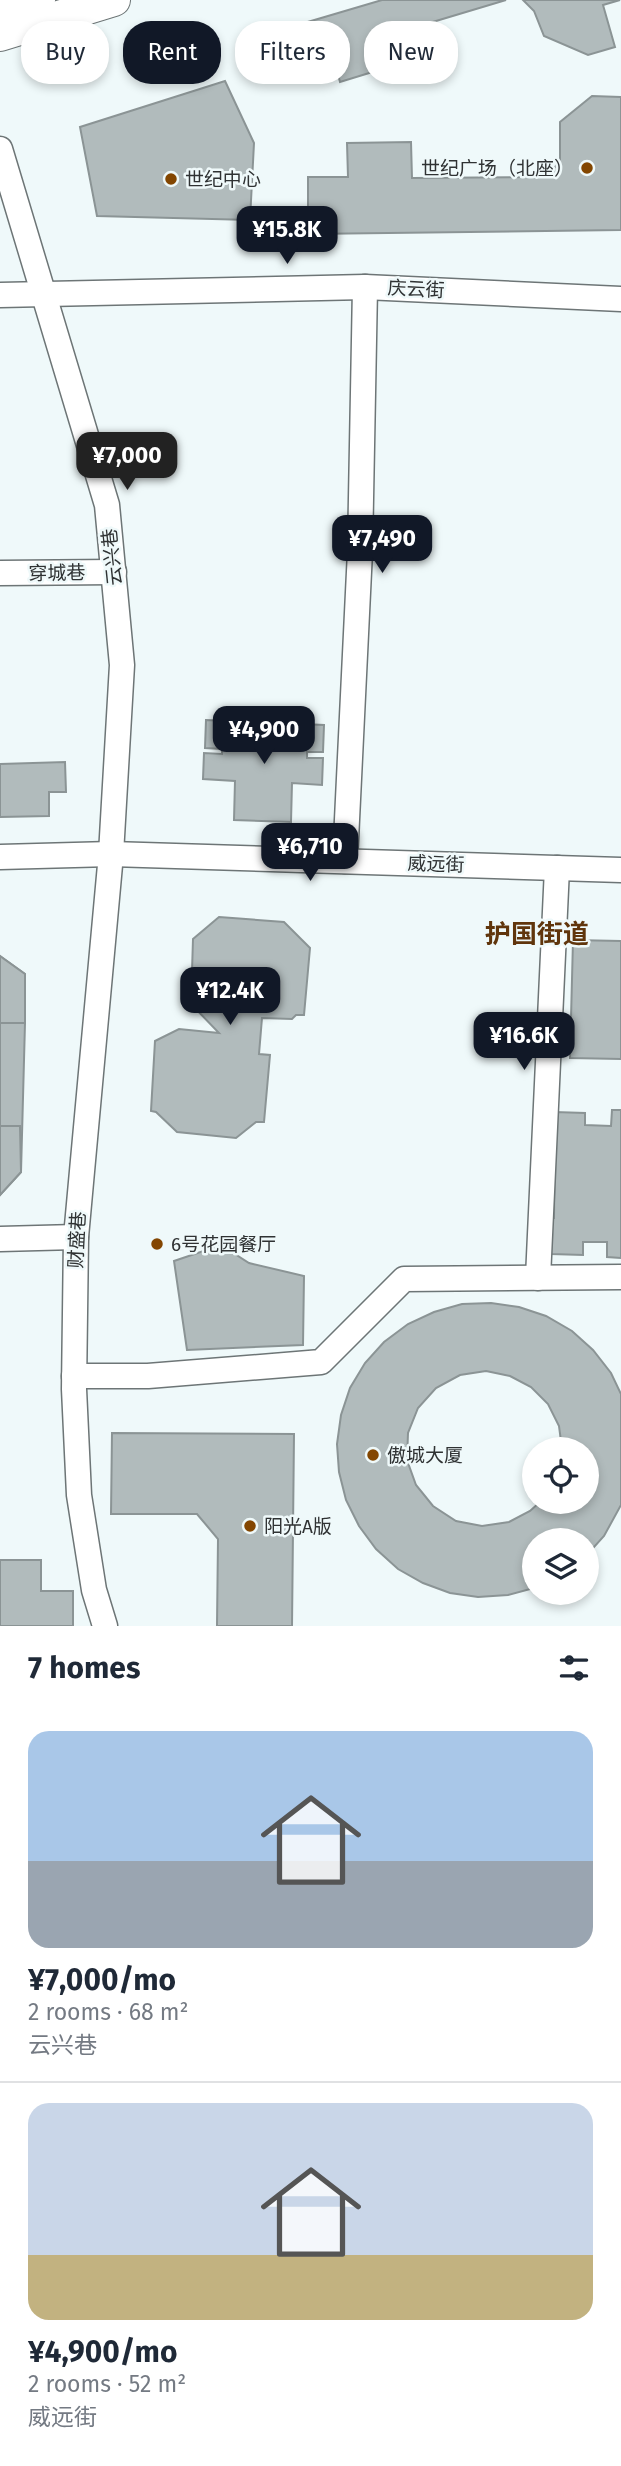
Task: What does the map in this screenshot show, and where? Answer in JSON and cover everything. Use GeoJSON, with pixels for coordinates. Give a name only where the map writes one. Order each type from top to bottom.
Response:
{"type":"FeatureCollection","features":[{"type":"Feature","properties":{"kind":"main road"},"geometry":{"type":"LineString","coordinates":[[0,11],[39,0]]}},
{"type":"Feature","properties":{"kind":"main road"},"geometry":{"type":"LineString","coordinates":[[0,35],[114,0]]}},
{"type":"Feature","properties":{"kind":"street","name":"云兴巷"},"geometry":{"type":"LineString","coordinates":[[0,149],[107,505],[122,665],[111,854]]}},
{"type":"Feature","properties":{"kind":"street","name":"庆云街"},"geometry":{"type":"LineString","coordinates":[[0,295],[365,287],[621,299]]}},
{"type":"Feature","properties":{"kind":"street"},"geometry":{"type":"LineString","coordinates":[[345,861],[360,551],[365,287]]}},
{"type":"Feature","properties":{"kind":"street","name":"穿城巷"},"geometry":{"type":"LineString","coordinates":[[0,573],[114,572]]}},
{"type":"Feature","properties":{"kind":"street","name":"威远街"},"geometry":{"type":"LineString","coordinates":[[0,856],[111,854],[621,870]]}},
{"type":"Feature","properties":{"kind":"street","name":"财盛巷"},"geometry":{"type":"LineString","coordinates":[[105,1626],[94,1590],[79,1495],[74,1376],[76,1237],[111,854]]}},
{"type":"Feature","properties":{"kind":"street"},"geometry":{"type":"LineString","coordinates":[[538,1278],[556,868]]}},
{"type":"Feature","properties":{"kind":"street"},"geometry":{"type":"LineString","coordinates":[[0,1239],[76,1237]]}},
{"type":"Feature","properties":{"kind":"street"},"geometry":{"type":"LineString","coordinates":[[74,1376],[148,1376],[321,1362],[404,1279],[621,1277]]}},
{"type":"Feature","properties":{"kind":"building"},"geometry":{"type":"Polygon","coordinates":[[[382,0],[506,0],[436,21],[364,21],[364,75],[350,79],[350,21],[311,21],[382,0]]]}},
{"type":"Feature","properties":{"kind":"building"},"geometry":{"type":"Polygon","coordinates":[[[523,0],[620,0],[603,5],[615,47],[588,55],[544,36],[534,11],[523,0]]]}},
{"type":"Feature","properties":{"kind":"building","name":"世纪中心"},"geometry":{"type":"Polygon","coordinates":[[[225,81],[254,143],[250,220],[97,216],[80,127],[225,81]]]}},
{"type":"Feature","properties":{"kind":"building","name":"世纪广场（北座）"},"geometry":{"type":"Polygon","coordinates":[[[592,96],[621,97],[621,230],[308,234],[308,177],[348,177],[347,143],[411,142],[412,178],[548,177],[560,160],[560,122],[592,96]]]}},
{"type":"Feature","properties":{"kind":"building"},"geometry":{"type":"Polygon","coordinates":[[[206,720],[247,722],[247,733],[253,733],[252,742],[274,743],[280,723],[324,725],[323,752],[307,752],[307,758],[323,758],[322,785],[292,783],[291,822],[234,820],[235,781],[203,779],[204,753],[222,754],[222,749],[205,748],[206,720]]]}},
{"type":"Feature","properties":{"kind":"building"},"geometry":{"type":"Polygon","coordinates":[[[65,762],[66,792],[49,792],[49,816],[0,817],[0,764],[65,762]]]}},
{"type":"Feature","properties":{"kind":"building"},"geometry":{"type":"Polygon","coordinates":[[[219,917],[284,922],[310,948],[304,1015],[296,1015],[292,1019],[262,1018],[259,1054],[270,1055],[264,1122],[256,1122],[236,1138],[177,1132],[156,1112],[151,1111],[155,1041],[179,1029],[219,1033],[191,1004],[193,939],[219,917]]]}},
{"type":"Feature","properties":{"kind":"building"},"geometry":{"type":"Polygon","coordinates":[[[573,940],[621,941],[621,1059],[570,1058],[573,940]]]}},
{"type":"Feature","properties":{"kind":"building"},"geometry":{"type":"Polygon","coordinates":[[[0,956],[25,974],[25,1023],[21,1172],[0,1195],[0,956]]]}},
{"type":"Feature","properties":{"kind":"building"},"geometry":{"type":"Polygon","coordinates":[[[0,956],[25,974],[25,1023],[0,1023],[0,956]]]}},
{"type":"Feature","properties":{"kind":"building"},"geometry":{"type":"Polygon","coordinates":[[[612,1110],[621,1110],[621,1258],[607,1257],[607,1242],[583,1242],[583,1255],[551,1254],[546,1218],[554,1218],[555,1112],[585,1113],[585,1125],[611,1126],[612,1110]]]}},
{"type":"Feature","properties":{"kind":"building"},"geometry":{"type":"Polygon","coordinates":[[[0,1126],[20,1126],[21,1172],[0,1195],[0,1126]]]}},
{"type":"Feature","properties":{"kind":"building"},"geometry":{"type":"Polygon","coordinates":[[[221,1245],[249,1263],[304,1276],[303,1345],[187,1350],[174,1261],[221,1245]]]}},
{"type":"Feature","properties":{"kind":"building","name":"傲城大厦"},"geometry":{"type":"Polygon","coordinates":[[[491,1303],[519,1307],[546,1316],[572,1331],[593,1350],[611,1373],[621,1394],[621,1505],[599,1542],[599,1528],[522,1528],[522,1591],[478,1597],[450,1593],[423,1583],[398,1569],[376,1549],[359,1526],[346,1500],[339,1472],[337,1444],[341,1415],[350,1388],[365,1363],[384,1342],[408,1324],[434,1312],[462,1304],[491,1303]],[[486,1371],[460,1375],[436,1388],[418,1408],[408,1433],[407,1460],[416,1485],[433,1506],[456,1521],[482,1526],[509,1522],[524,1514],[599,1514],[599,1437],[560,1437],[559,1426],[548,1404],[531,1387],[510,1376],[486,1371]]]}},
{"type":"Feature","properties":{"kind":"building","name":"阳光A版"},"geometry":{"type":"Polygon","coordinates":[[[112,1433],[294,1434],[292,1626],[217,1626],[218,1539],[197,1514],[111,1514],[112,1433]]]}},
{"type":"Feature","properties":{"kind":"building"},"geometry":{"type":"Polygon","coordinates":[[[0,1560],[41,1560],[41,1591],[73,1591],[73,1626],[0,1626],[0,1560]]]}},
{"type":"Feature","properties":{"kind":"place","name":"世纪广场（北座）"},"geometry":{"type":"Point","coordinates":[587,168]}},
{"type":"Feature","properties":{"kind":"place","name":"世纪中心"},"geometry":{"type":"Point","coordinates":[171,179]}},
{"type":"Feature","properties":{"kind":"place","name":"6号花园餐厅"},"geometry":{"type":"Point","coordinates":[157,1244]}},
{"type":"Feature","properties":{"kind":"place","name":"傲城大厦"},"geometry":{"type":"Point","coordinates":[373,1455]}},
{"type":"Feature","properties":{"kind":"place","name":"阳光A版"},"geometry":{"type":"Point","coordinates":[250,1526]}},
{"type":"Feature","properties":{"kind":"district","name":"护国街道"},"geometry":{"type":"Point","coordinates":[537,934]}}]}
